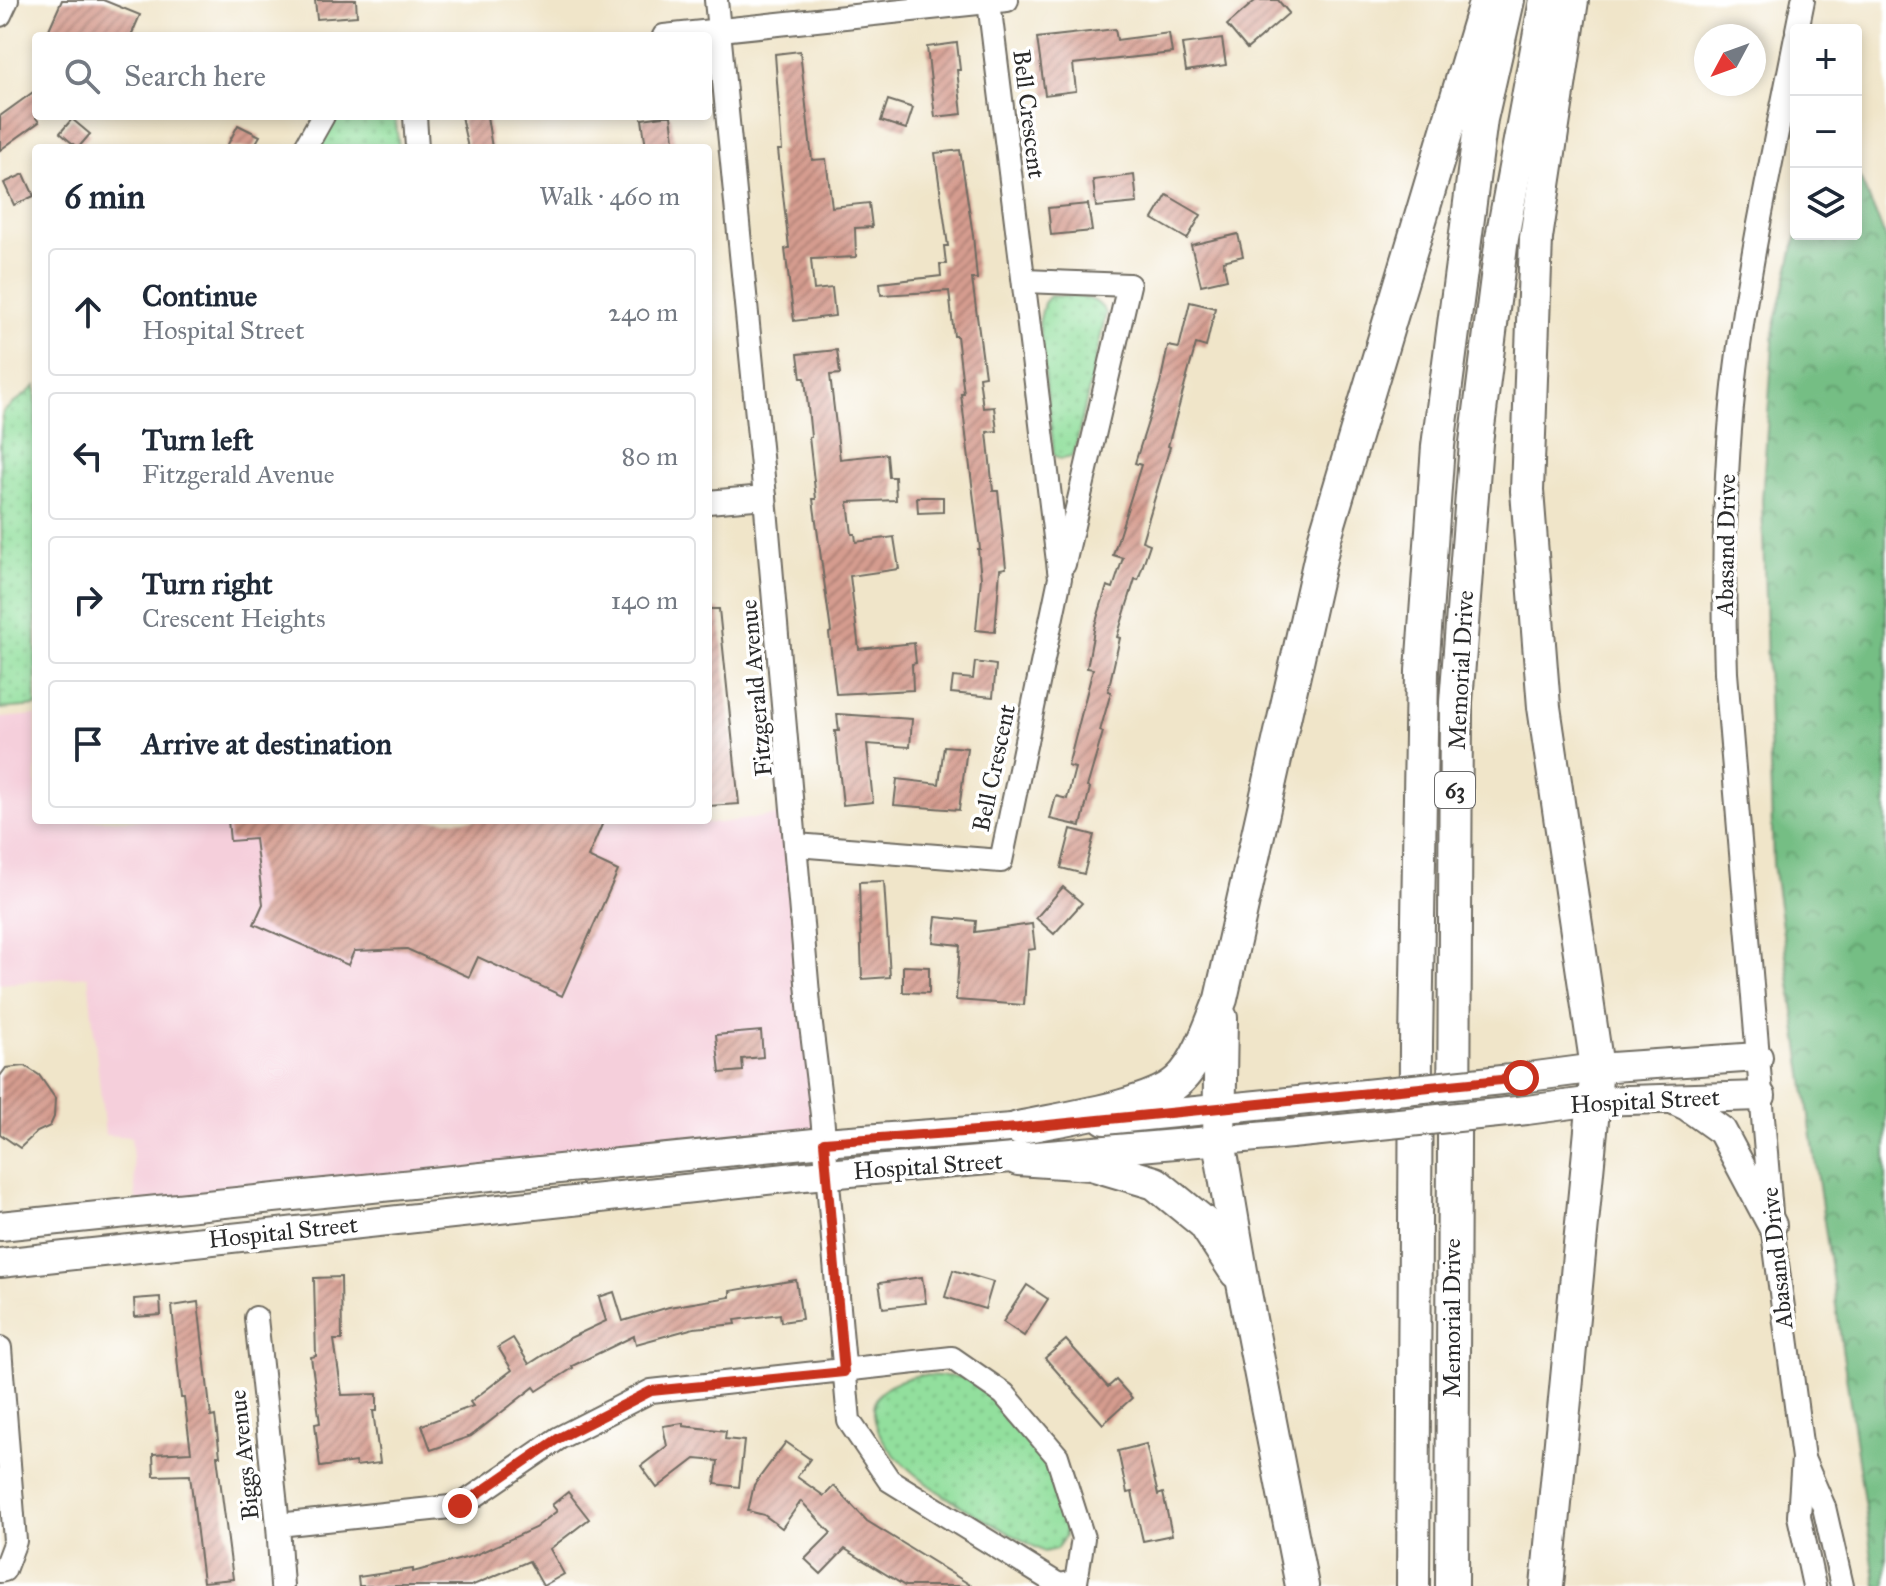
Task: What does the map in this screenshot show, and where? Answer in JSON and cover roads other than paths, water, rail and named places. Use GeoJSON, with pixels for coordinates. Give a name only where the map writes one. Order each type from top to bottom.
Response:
{"type":"FeatureCollection","features":[{"type":"Feature","properties":{"kind":"highway"},"geometry":{"type":"LineString","coordinates":[[1018,1144],[1149,1099],[1179,1081],[1202,1046],[1221,999],[1325,537],[1486,0]]}},
{"type":"Feature","properties":{"kind":"highway","name":"Memorial Drive"},"geometry":{"type":"LineString","coordinates":[[1413,1586],[1422,671],[1438,446],[1481,119],[1508,0]]}},
{"type":"Feature","properties":{"kind":"highway","name":"Memorial Drive"},"geometry":{"type":"LineString","coordinates":[[1452,1586],[1456,702],[1476,443],[1502,238],[1546,0]]}},
{"type":"Feature","properties":{"kind":"highway"},"geometry":{"type":"LineString","coordinates":[[1547,1586],[1597,1068],[1544,707],[1527,491],[1536,238],[1572,0]]}},
{"type":"Feature","properties":{"kind":"highway"},"geometry":{"type":"LineString","coordinates":[[1221,999],[1219,1125],[1243,1283],[1302,1586]]}},
{"type":"Feature","properties":{"kind":"highway"},"geometry":{"type":"LineString","coordinates":[[1018,1144],[1155,1183],[1204,1223],[1243,1283]]}},
{"type":"Feature","properties":{"kind":"main road"},"geometry":{"type":"LineString","coordinates":[[1597,1068],[1758,1057]]}},
{"type":"Feature","properties":{"kind":"main road","name":"Hospital Street"},"geometry":{"type":"LineString","coordinates":[[1219,1125],[1288,1102],[1597,1068]]}},
{"type":"Feature","properties":{"kind":"main road","name":"Hospital Street"},"geometry":{"type":"LineString","coordinates":[[0,1263],[826,1174],[1018,1144],[1219,1125],[1291,1134],[1595,1101],[1761,1096]]}},
{"type":"Feature","properties":{"kind":"main road"},"geometry":{"type":"LineString","coordinates":[[1671,1099],[1687,1106],[1722,1131],[1772,1225]]}},
{"type":"Feature","properties":{"kind":"main road","name":"Hospital Street"},"geometry":{"type":"LineString","coordinates":[[0,1226],[824,1142],[1018,1144]]}},
{"type":"Feature","properties":{"kind":"street"},"geometry":{"type":"LineString","coordinates":[[0,15],[7,0]]}},
{"type":"Feature","properties":{"kind":"street","name":"Fitzgerald Avenue"},"geometry":{"type":"LineString","coordinates":[[716,0],[765,497],[844,1372]]}},
{"type":"Feature","properties":{"kind":"street"},"geometry":{"type":"LineString","coordinates":[[1798,24],[1803,0]]}},
{"type":"Feature","properties":{"kind":"street","name":"Bell Crescent"},"geometry":{"type":"LineString","coordinates":[[701,32],[998,1],[1024,281],[1060,578]]}},
{"type":"Feature","properties":{"kind":"street","name":"Abasand Drive"},"geometry":{"type":"LineString","coordinates":[[1790,68],[1748,282],[1731,423],[1723,587],[1726,673],[1772,1225],[1803,1458],[1799,1516],[1814,1586]]}},
{"type":"Feature","properties":{"kind":"street"},"geometry":{"type":"LineString","coordinates":[[307,144],[321,120]]}},
{"type":"Feature","properties":{"kind":"street"},"geometry":{"type":"LineString","coordinates":[[415,120],[417,144]]}},
{"type":"Feature","properties":{"kind":"street","name":"Bell Crescent"},"geometry":{"type":"LineString","coordinates":[[796,845],[1001,861],[1060,578],[1129,285],[1024,281]]}},
{"type":"Feature","properties":{"kind":"street"},"geometry":{"type":"LineString","coordinates":[[712,502],[765,497]]}},
{"type":"Feature","properties":{"kind":"street","name":"Biggs Avenue"},"geometry":{"type":"LineString","coordinates":[[256,1318],[282,1586]]}},
{"type":"Feature","properties":{"kind":"street"},"geometry":{"type":"LineString","coordinates":[[0,1348],[15,1541],[4,1570],[0,1571]]}},
{"type":"Feature","properties":{"kind":"street"},"geometry":{"type":"LineString","coordinates":[[278,1525],[460,1506],[559,1438],[651,1391],[952,1358],[1004,1394],[1057,1456],[1083,1538],[1076,1582],[1059,1585],[889,1480],[849,1421],[844,1372]]}},
{"type":"Feature","properties":{"kind":"street","name":"Abasand Drive"},"geometry":{"type":"LineString","coordinates":[[1803,1458],[1824,1507],[1842,1586]]}}]}
